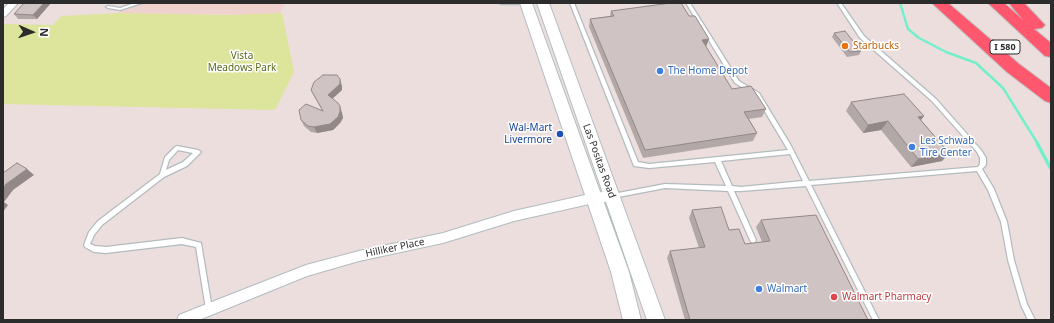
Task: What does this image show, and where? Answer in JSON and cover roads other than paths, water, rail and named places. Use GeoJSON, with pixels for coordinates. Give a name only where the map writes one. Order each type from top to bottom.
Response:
{"type":"FeatureCollection","features":[{"type":"Feature","properties":{"kind":"highway"},"geometry":{"type":"LineString","coordinates":[[939,3],[1013,68],[1051,97]]}},
{"type":"Feature","properties":{"kind":"highway","name":"I 580"},"geometry":{"type":"LineString","coordinates":[[958,3],[1051,91]]}},
{"type":"Feature","properties":{"kind":"highway","name":"I 580"},"geometry":{"type":"LineString","coordinates":[[995,3],[1051,52]]}},
{"type":"Feature","properties":{"kind":"highway"},"geometry":{"type":"LineString","coordinates":[[1016,3],[1051,38]]}},
{"type":"Feature","properties":{"kind":"main road","name":"Las Positas Road"},"geometry":{"type":"LineString","coordinates":[[526,3],[620,272],[632,320]]}},
{"type":"Feature","properties":{"kind":"main road","name":"Las Positas Road"},"geometry":{"type":"LineString","coordinates":[[543,3],[656,320]]}},
{"type":"Feature","properties":{"kind":"street"},"geometry":{"type":"LineString","coordinates":[[3,14],[14,3]]}},
{"type":"Feature","properties":{"kind":"street","name":"Hilliker Place"},"geometry":{"type":"LineString","coordinates":[[184,320],[206,314],[313,269],[359,256],[443,238],[514,216],[594,198],[612,196]]}},
{"type":"Feature","properties":{"kind":"lane"},"geometry":{"type":"LineString","coordinates":[[108,7],[120,9],[140,3]]}},
{"type":"Feature","properties":{"kind":"lane"},"geometry":{"type":"LineString","coordinates":[[501,3],[526,3]]}},
{"type":"Feature","properties":{"kind":"lane"},"geometry":{"type":"LineString","coordinates":[[572,3],[636,164],[649,166],[791,152]]}},
{"type":"Feature","properties":{"kind":"lane"},"geometry":{"type":"LineString","coordinates":[[688,3],[736,82],[757,94],[802,172],[806,184],[876,320]]}},
{"type":"Feature","properties":{"kind":"lane"},"geometry":{"type":"LineString","coordinates":[[839,3],[862,37],[934,100],[979,151],[983,158],[983,165],[980,169]]}},
{"type":"Feature","properties":{"kind":"lane"},"geometry":{"type":"LineString","coordinates":[[162,175],[168,159],[177,148],[198,152],[185,164],[162,175],[100,222],[91,234],[87,245],[94,249],[106,250],[182,241],[199,246],[206,314]]}},
{"type":"Feature","properties":{"kind":"lane"},"geometry":{"type":"LineString","coordinates":[[717,160],[753,240]]}},
{"type":"Feature","properties":{"kind":"lane"},"geometry":{"type":"LineString","coordinates":[[612,196],[665,186],[730,189],[980,169]]}},
{"type":"Feature","properties":{"kind":"lane"},"geometry":{"type":"LineString","coordinates":[[980,169],[991,189],[1004,222],[1011,260],[1024,305],[1032,320]]}},
{"type":"Feature","properties":{"kind":"waterway"},"geometry":{"type":"LineString","coordinates":[[900,3],[908,29],[919,38],[946,52],[976,63],[1003,88],[1038,144]]}},
{"type":"Feature","properties":{"kind":"waterway"},"geometry":{"type":"LineString","coordinates":[[1037,143],[1051,169]]}},
{"type":"Feature","properties":{"kind":"place","name":"Starbucks"},"geometry":{"type":"Point","coordinates":[845,46]}},
{"type":"Feature","properties":{"kind":"place","name":"The Home Depot"},"geometry":{"type":"Point","coordinates":[660,71]}},
{"type":"Feature","properties":{"kind":"place","name":"Wal-Mart Livermore"},"geometry":{"type":"Point","coordinates":[560,134]}},
{"type":"Feature","properties":{"kind":"place","name":"Les Schwab Tire Center"},"geometry":{"type":"Point","coordinates":[912,147]}},
{"type":"Feature","properties":{"kind":"place","name":"Walmart"},"geometry":{"type":"Point","coordinates":[759,289]}},
{"type":"Feature","properties":{"kind":"place","name":"Walmart Pharmacy"},"geometry":{"type":"Point","coordinates":[834,297]}},
{"type":"Feature","properties":{"kind":"park label","name":"Vista Meadows Park"},"geometry":{"type":"Point","coordinates":[242,62]}}]}
